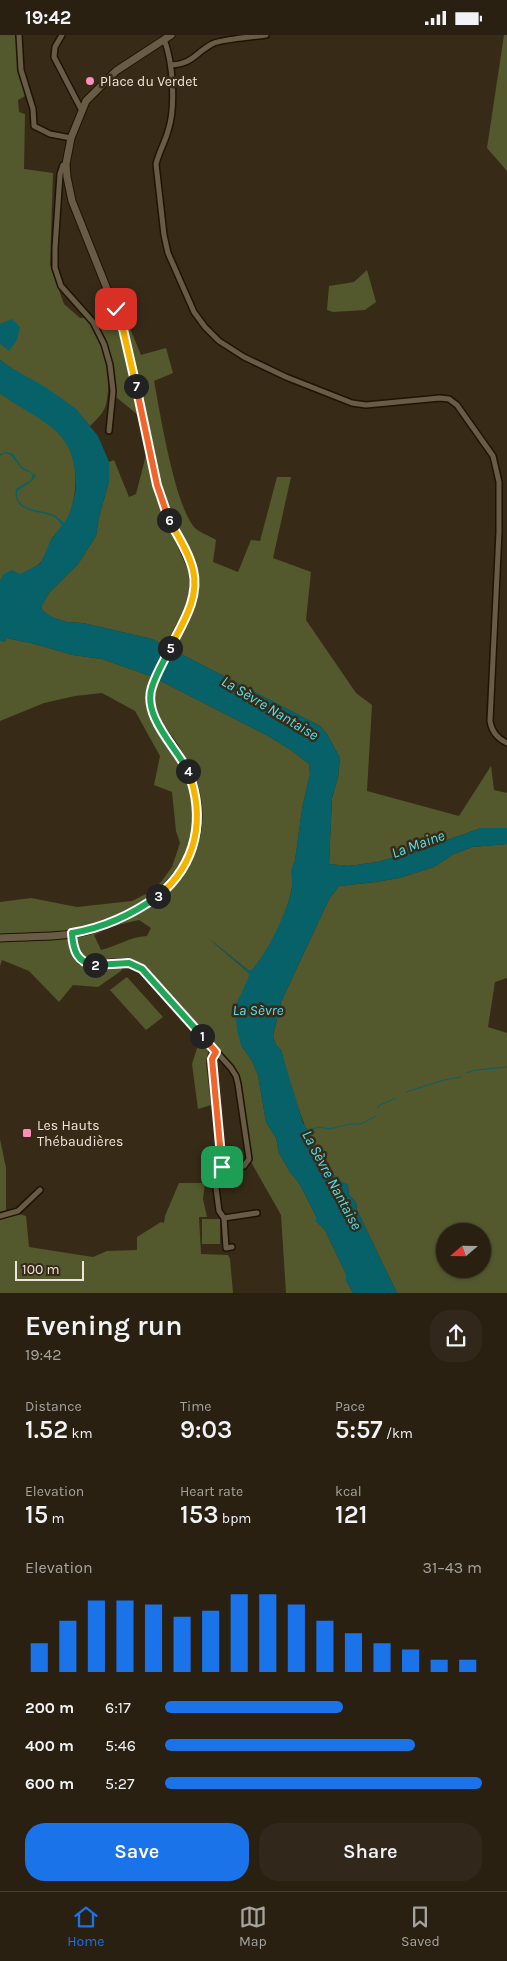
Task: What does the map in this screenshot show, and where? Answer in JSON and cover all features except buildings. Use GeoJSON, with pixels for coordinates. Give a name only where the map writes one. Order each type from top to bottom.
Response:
{"type":"FeatureCollection","features":[{"type":"Feature","properties":{"kind":"main road"},"geometry":{"type":"LineString","coordinates":[[0,938],[72,933],[100,926],[140,908],[166,889],[178,874],[192,848],[197,821],[195,792],[183,761],[152,713],[150,701],[153,685],[193,596],[193,570],[160,497],[128,352],[116,309],[72,201],[66,164],[71,139],[81,109],[94,92],[116,71],[160,39],[171,35]]}},
{"type":"Feature","properties":{"kind":"street"},"geometry":{"type":"LineString","coordinates":[[18,35],[23,77],[33,109],[34,126],[50,134],[71,139]]}},
{"type":"Feature","properties":{"kind":"street"},"geometry":{"type":"LineString","coordinates":[[62,35],[55,47],[54,57],[81,109]]}},
{"type":"Feature","properties":{"kind":"street"},"geometry":{"type":"LineString","coordinates":[[171,65],[183,64],[194,59],[212,43],[266,35]]}},
{"type":"Feature","properties":{"kind":"street"},"geometry":{"type":"LineString","coordinates":[[160,39],[171,65],[172,112],[168,131],[158,153],[156,164],[164,235],[168,253],[194,312],[205,327],[219,341],[244,357],[286,377],[352,403],[366,405],[409,400],[449,399],[456,405],[488,447],[497,467],[499,482],[499,532],[490,721],[491,728],[498,738],[507,743]]}},
{"type":"Feature","properties":{"kind":"street"},"geometry":{"type":"LineString","coordinates":[[66,164],[63,165],[60,174],[55,268],[61,286],[94,322],[104,344],[110,365],[113,391],[109,431]]}},
{"type":"Feature","properties":{"kind":"street"},"geometry":{"type":"LineString","coordinates":[[72,933],[75,953],[86,963],[98,966],[129,963],[142,969],[236,1076],[249,1159],[244,1165],[222,1167]]}},
{"type":"Feature","properties":{"kind":"street"},"geometry":{"type":"LineString","coordinates":[[216,1052],[212,1059],[222,1167],[215,1180],[219,1211],[224,1218],[226,1248],[232,1247]]}},
{"type":"Feature","properties":{"kind":"street"},"geometry":{"type":"LineString","coordinates":[[0,1216],[18,1211],[40,1190]]}},
{"type":"Feature","properties":{"kind":"street"},"geometry":{"type":"LineString","coordinates":[[224,1218],[257,1213]]}},
{"type":"Feature","properties":{"kind":"green space"},"geometry":{"type":"Polygon","coordinates":[[[0,35],[15,35],[25,96],[18,100],[19,112],[25,114],[24,169],[53,173],[50,265],[64,304],[80,318],[101,318],[123,311],[141,355],[166,348],[173,373],[154,381],[169,459],[181,502],[188,518],[196,529],[216,540],[213,562],[238,572],[251,540],[260,541],[277,477],[291,477],[273,558],[311,572],[306,620],[356,693],[372,705],[367,791],[459,816],[491,766],[494,790],[507,793],[507,828],[481,828],[414,852],[377,862],[349,866],[329,864],[332,798],[338,777],[340,758],[327,734],[320,726],[152,639],[83,623],[66,622],[49,616],[42,610],[41,606],[49,593],[78,564],[96,536],[109,481],[109,462],[114,460],[129,497],[136,494],[147,451],[138,415],[116,397],[109,382],[106,406],[101,415],[90,426],[70,405],[0,360],[0,35]]]}},
{"type":"Feature","properties":{"kind":"green space"},"geometry":{"type":"Polygon","coordinates":[[[504,35],[507,35],[507,171],[487,148],[504,35]]]}},
{"type":"Feature","properties":{"kind":"green space"},"geometry":{"type":"Polygon","coordinates":[[[367,270],[376,302],[365,310],[333,312],[327,310],[329,286],[354,282],[367,270]]]}},
{"type":"Feature","properties":{"kind":"green space"},"geometry":{"type":"Polygon","coordinates":[[[0,393],[45,422],[61,436],[67,444],[74,462],[76,483],[70,513],[51,540],[41,562],[26,572],[0,580],[0,393]]]}},
{"type":"Feature","properties":{"kind":"green space"},"geometry":{"type":"Polygon","coordinates":[[[0,636],[5,642],[6,638],[73,655],[102,659],[153,677],[268,736],[309,764],[310,774],[292,870],[290,897],[282,919],[265,953],[252,970],[248,970],[207,937],[250,974],[241,1045],[252,1061],[258,1075],[266,1122],[276,1138],[279,1153],[299,1183],[316,1216],[316,1221],[325,1230],[353,1293],[286,1293],[281,1215],[251,1162],[237,1074],[210,1041],[206,1063],[211,1105],[198,1109],[192,1064],[198,1045],[190,1031],[195,1022],[143,967],[126,960],[121,971],[98,987],[73,985],[59,1002],[29,971],[2,960],[0,966],[0,902],[31,898],[77,907],[132,901],[150,892],[161,882],[172,867],[180,843],[176,831],[172,792],[154,785],[160,756],[135,711],[102,693],[75,696],[44,703],[0,721],[0,636]],[[139,920],[113,926],[94,935],[101,950],[135,938],[147,936],[151,928],[139,920]]]}},
{"type":"Feature","properties":{"kind":"green space"},"geometry":{"type":"Polygon","coordinates":[[[507,844],[507,978],[495,982],[488,1027],[507,1033],[507,1293],[397,1293],[357,1210],[356,1202],[349,1195],[348,1185],[336,1179],[314,1147],[297,1104],[281,1050],[276,1045],[273,1036],[281,1002],[329,899],[339,886],[399,878],[434,867],[452,855],[472,847],[507,844]]]}},
{"type":"Feature","properties":{"kind":"green space"},"geometry":{"type":"Polygon","coordinates":[[[127,977],[163,1017],[146,1030],[110,990],[127,977]]]}},
{"type":"Feature","properties":{"kind":"green space"},"geometry":{"type":"Polygon","coordinates":[[[0,1139],[6,1168],[6,1210],[26,1216],[29,1247],[93,1257],[107,1251],[137,1250],[137,1237],[161,1222],[164,1223],[165,1216],[179,1183],[205,1183],[203,1199],[207,1217],[199,1217],[201,1254],[228,1255],[233,1293],[0,1293],[0,1139]]]}},
{"type":"Feature","properties":{"kind":"green space"},"geometry":{"type":"Polygon","coordinates":[[[202,1219],[220,1219],[220,1244],[202,1244],[202,1219]]]}},
{"type":"Feature","properties":{"kind":"water"},"geometry":{"type":"Polygon","coordinates":[[[12,319],[20,327],[17,340],[9,351],[0,344],[0,324],[12,319]]]}},
{"type":"Feature","properties":{"kind":"water"},"geometry":{"type":"Polygon","coordinates":[[[0,360],[47,388],[76,409],[98,436],[109,462],[109,481],[96,536],[78,564],[49,593],[41,608],[45,613],[66,622],[83,623],[152,639],[320,726],[327,734],[340,758],[338,777],[332,798],[329,864],[349,866],[377,862],[414,852],[481,828],[507,828],[507,844],[472,847],[452,855],[434,867],[399,878],[339,886],[329,899],[281,1002],[273,1036],[276,1045],[281,1050],[303,1123],[310,1132],[314,1146],[323,1162],[336,1177],[348,1184],[349,1195],[356,1202],[357,1210],[397,1293],[353,1293],[346,1280],[346,1274],[325,1230],[316,1221],[316,1216],[299,1183],[279,1153],[276,1138],[266,1122],[258,1075],[252,1061],[241,1045],[237,1030],[235,1007],[250,974],[206,936],[248,970],[252,970],[264,953],[282,918],[290,896],[292,887],[291,871],[295,861],[302,809],[310,774],[309,764],[268,736],[153,677],[102,659],[73,655],[6,638],[5,642],[0,641],[0,580],[4,574],[12,570],[20,574],[40,564],[51,540],[62,525],[54,516],[32,511],[21,506],[18,502],[16,496],[16,489],[31,480],[33,474],[22,469],[11,455],[5,453],[0,456],[0,454],[6,452],[13,454],[22,467],[36,475],[32,481],[17,491],[17,498],[23,506],[56,516],[64,523],[73,504],[76,483],[74,464],[69,449],[61,437],[52,427],[0,393],[0,360]]]}},
{"type":"Feature","properties":{"kind":"waterway"},"geometry":{"type":"LineString","coordinates":[[466,1073],[476,1070],[507,1067]]}},
{"type":"Feature","properties":{"kind":"waterway"},"geometry":{"type":"LineString","coordinates":[[406,1092],[444,1080],[461,1077]]}},
{"type":"Feature","properties":{"kind":"waterway"},"geometry":{"type":"LineString","coordinates":[[378,1108],[378,1106],[396,1098]]}},
{"type":"Feature","properties":{"kind":"waterway","name":"La Sèvre Nantaise"},"geometry":{"type":"LineString","coordinates":[[309,1130],[319,1127],[330,1129],[349,1124],[361,1124],[376,1116]]}},
{"type":"Feature","properties":{"kind":"place","name":"Place du Verdet"},"geometry":{"type":"Point","coordinates":[90,81]}},
{"type":"Feature","properties":{"kind":"place","name":"Les Hauts Thébaudières"},"geometry":{"type":"Point","coordinates":[27,1133]}},
{"type":"Feature","properties":{"kind":"route"},"geometry":{"type":"LineString","coordinates":[[116,309],[123,329],[160,497],[190,561],[194,576],[194,591],[191,605],[150,692],[150,708],[154,718],[188,771],[197,803],[197,821],[192,848],[183,868],[166,889],[140,908],[100,926],[72,933],[72,936],[75,953],[78,958],[86,963],[98,966],[129,963],[142,969],[216,1052],[212,1059],[222,1167]]}},
{"type":"Feature","properties":{"kind":"water label","name":"La Maine"},"geometry":{"type":"Point","coordinates":[418,844]}},
{"type":"Feature","properties":{"kind":"water label","name":"La Sèvre"},"geometry":{"type":"Point","coordinates":[258,1010]}}]}
